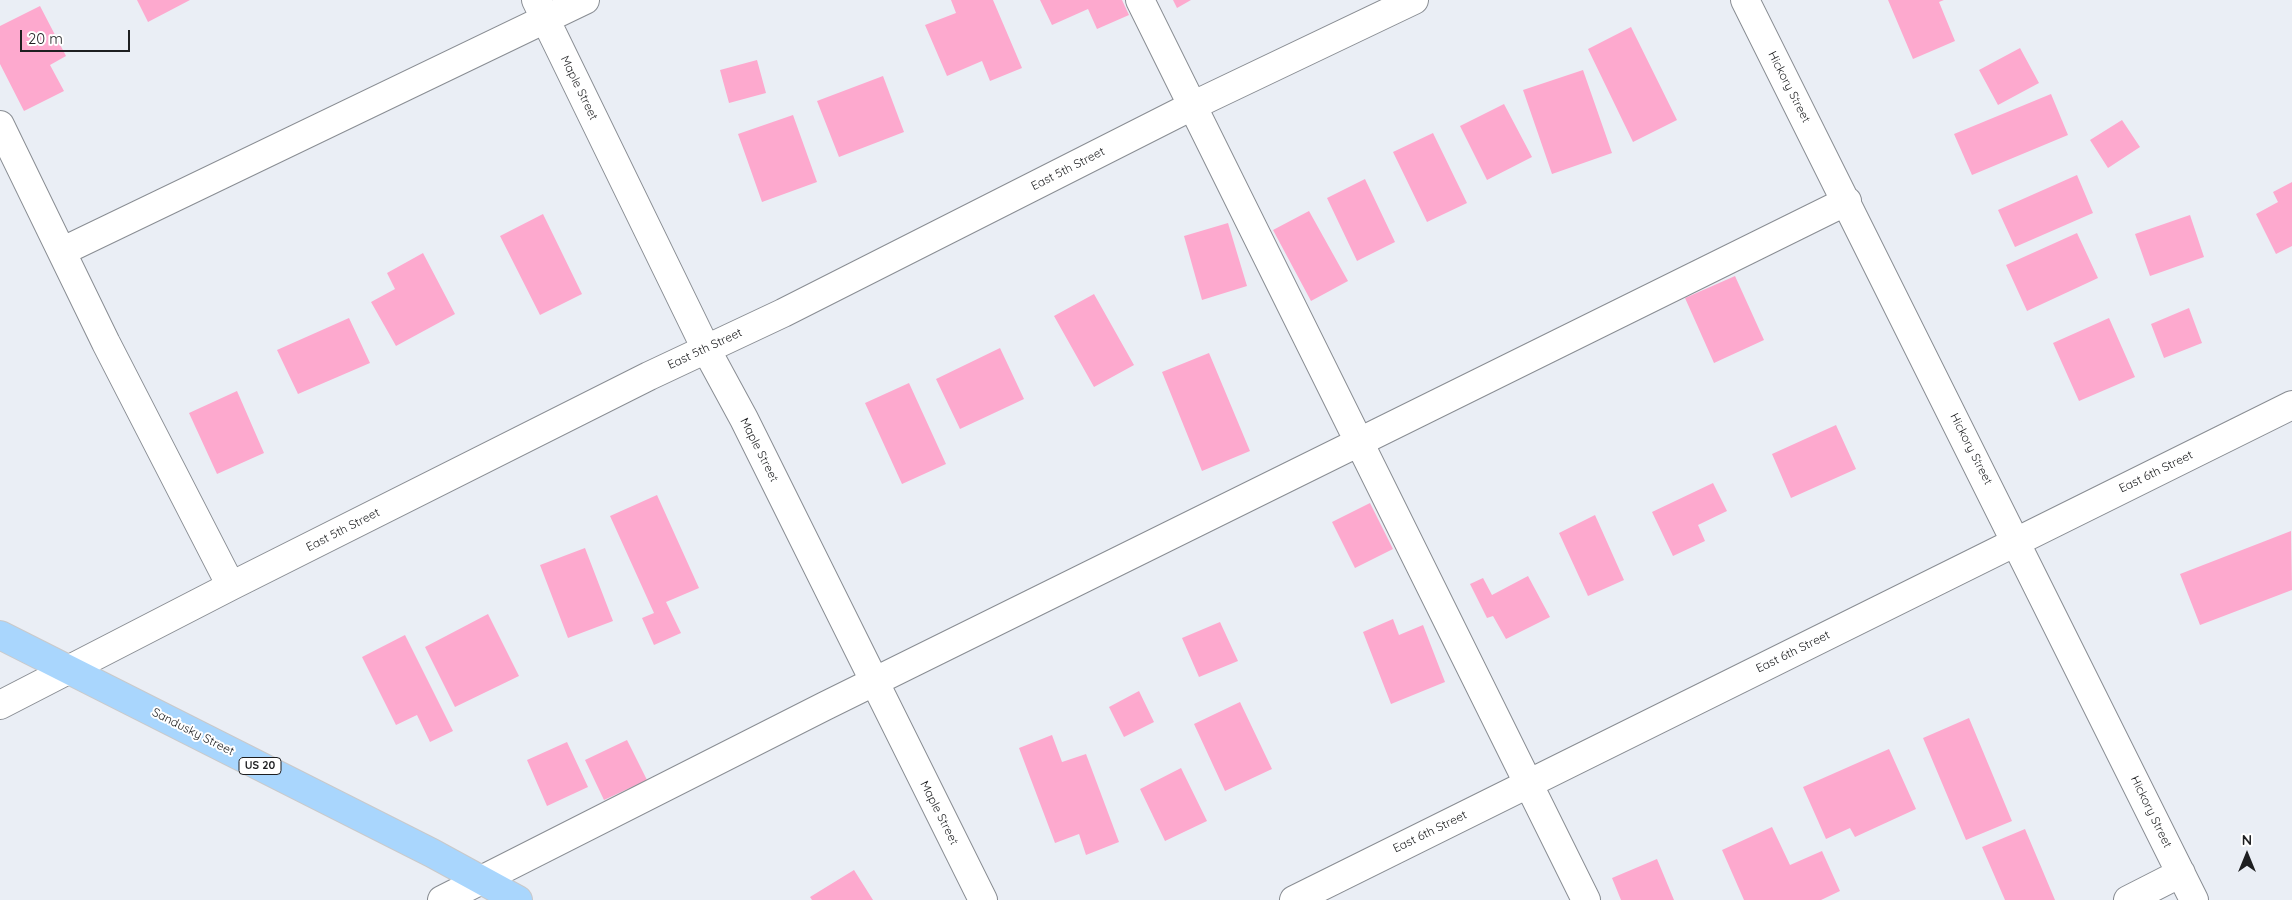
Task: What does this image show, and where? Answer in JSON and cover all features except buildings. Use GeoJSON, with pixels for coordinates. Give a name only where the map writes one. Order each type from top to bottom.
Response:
{"type":"FeatureCollection","features":[{"type":"Feature","properties":{"kind":"main road","name":"Sandusky Street"},"geometry":{"type":"LineString","coordinates":[[0,635],[518,900]]}},
{"type":"Feature","properties":{"kind":"street"},"geometry":{"type":"LineString","coordinates":[[62,252],[540,10],[585,0]]}},
{"type":"Feature","properties":{"kind":"street"},"geometry":{"type":"LineString","coordinates":[[1140,0],[1586,900]]}},
{"type":"Feature","properties":{"kind":"street","name":"East 5th Street"},"geometry":{"type":"LineString","coordinates":[[0,705],[71,670],[230,586],[706,349],[783,313],[1194,106],[1414,0]]}},
{"type":"Feature","properties":{"kind":"street","name":"Hickory Street"},"geometry":{"type":"LineString","coordinates":[[1745,0],[2017,540],[2194,900]]}},
{"type":"Feature","properties":{"kind":"street","name":"Maple Street"},"geometry":{"type":"LineString","coordinates":[[540,10],[706,349],[744,419],[983,900]]}},
{"type":"Feature","properties":{"kind":"street"},"geometry":{"type":"LineString","coordinates":[[0,125],[106,343],[230,586]]}},
{"type":"Feature","properties":{"kind":"street"},"geometry":{"type":"LineString","coordinates":[[442,900],[545,846],[719,762],[874,683],[1847,201]]}},
{"type":"Feature","properties":{"kind":"street","name":"East 6th Street"},"geometry":{"type":"LineString","coordinates":[[1294,900],[2292,405]]}},
{"type":"Feature","properties":{"kind":"street"},"geometry":{"type":"LineString","coordinates":[[2128,900],[2181,874]]}}]}
